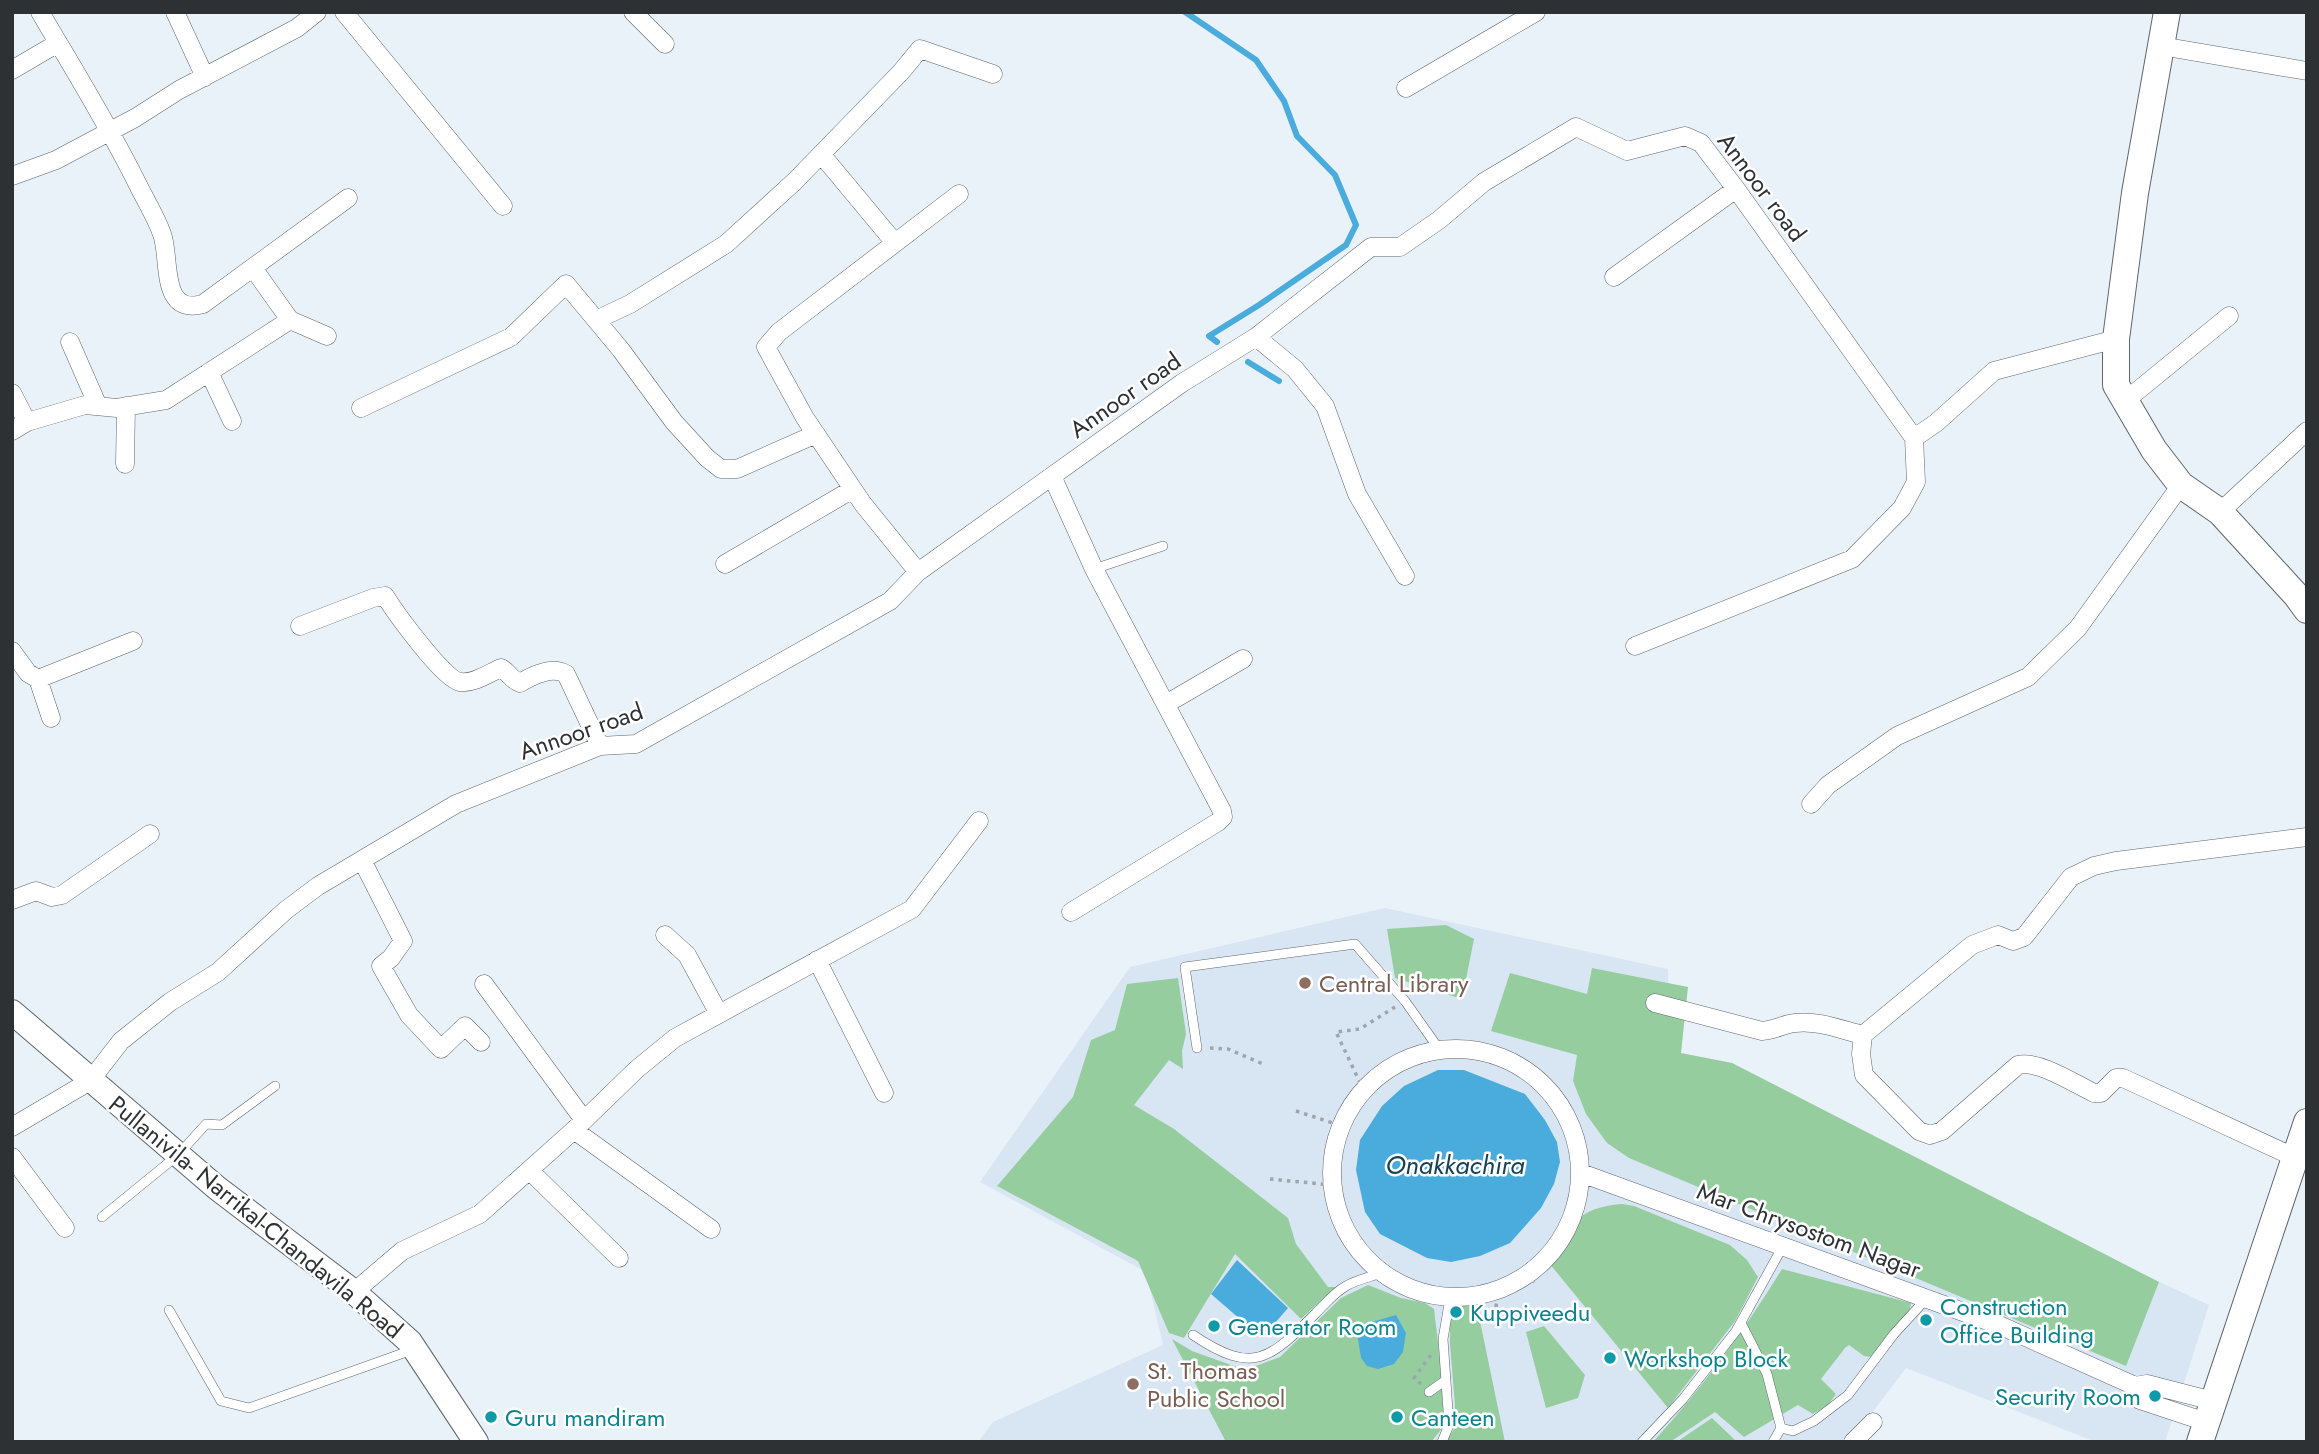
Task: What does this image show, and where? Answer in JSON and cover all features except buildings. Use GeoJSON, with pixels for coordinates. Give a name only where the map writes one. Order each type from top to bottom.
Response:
{"type":"FeatureCollection","features":[{"type":"Feature","properties":{"kind":"main road"},"geometry":{"type":"LineString","coordinates":[[2167,12],[2135,193],[2116,340],[2116,385],[2154,450],[2180,485],[2220,512],[2307,610]]}},
{"type":"Feature","properties":{"kind":"main road"},"geometry":{"type":"LineString","coordinates":[[2206,1422],[2307,1122]]}},
{"type":"Feature","properties":{"kind":"street"},"geometry":{"type":"LineString","coordinates":[[40,12],[111,130],[163,236],[172,291],[181,303],[190,307],[203,304],[348,198]]}},
{"type":"Feature","properties":{"kind":"street"},"geometry":{"type":"LineString","coordinates":[[176,12],[205,77]]}},
{"type":"Feature","properties":{"kind":"street"},"geometry":{"type":"LineString","coordinates":[[12,176],[56,160],[297,28],[317,12]]}},
{"type":"Feature","properties":{"kind":"street"},"geometry":{"type":"LineString","coordinates":[[344,12],[503,206]]}},
{"type":"Feature","properties":{"kind":"street"},"geometry":{"type":"LineString","coordinates":[[633,12],[665,44]]}},
{"type":"Feature","properties":{"kind":"street"},"geometry":{"type":"LineString","coordinates":[[1406,88],[1536,12]]}},
{"type":"Feature","properties":{"kind":"street"},"geometry":{"type":"LineString","coordinates":[[12,70],[58,43]]}},
{"type":"Feature","properties":{"kind":"street"},"geometry":{"type":"LineString","coordinates":[[2161,46],[2307,71]]}},
{"type":"Feature","properties":{"kind":"street"},"geometry":{"type":"LineString","coordinates":[[596,320],[630,304],[726,243],[794,182],[920,49],[993,74]]}},
{"type":"Feature","properties":{"kind":"street","name":"Annoor road"},"geometry":{"type":"LineString","coordinates":[[90,1081],[121,1041],[170,1002],[218,972],[286,910],[318,886],[456,804],[600,746],[636,744],[890,601],[918,572],[1182,383],[1256,337],[1371,247],[1400,247],[1484,182],[1576,127],[1627,151],[1685,136],[1701,143],[1914,438]]}},
{"type":"Feature","properties":{"kind":"street"},"geometry":{"type":"LineString","coordinates":[[821,154],[895,243]]}},
{"type":"Feature","properties":{"kind":"street"},"geometry":{"type":"LineString","coordinates":[[1614,276],[1736,189]]}},
{"type":"Feature","properties":{"kind":"street"},"geometry":{"type":"LineString","coordinates":[[918,572],[853,489],[816,434],[766,347],[779,332],[959,194]]}},
{"type":"Feature","properties":{"kind":"street"},"geometry":{"type":"LineString","coordinates":[[253,268],[290,320],[327,336]]}},
{"type":"Feature","properties":{"kind":"street"},"geometry":{"type":"LineString","coordinates":[[361,408],[511,338],[566,284],[674,422],[706,458],[721,469],[737,469],[816,434]]}},
{"type":"Feature","properties":{"kind":"street"},"geometry":{"type":"LineString","coordinates":[[2125,401],[2229,316]]}},
{"type":"Feature","properties":{"kind":"street"},"geometry":{"type":"LineString","coordinates":[[12,393],[20,426],[85,405],[125,406],[166,400],[290,320]]}},
{"type":"Feature","properties":{"kind":"street"},"geometry":{"type":"LineString","coordinates":[[1256,337],[1294,369],[1325,406],[1357,494],[1405,576]]}},
{"type":"Feature","properties":{"kind":"street"},"geometry":{"type":"LineString","coordinates":[[1635,646],[1852,559],[1902,508],[1916,482],[1914,438],[1936,423],[1994,371],[2116,340]]}},
{"type":"Feature","properties":{"kind":"street"},"geometry":{"type":"LineString","coordinates":[[70,342],[98,406]]}},
{"type":"Feature","properties":{"kind":"street"},"geometry":{"type":"LineString","coordinates":[[209,372],[232,421]]}},
{"type":"Feature","properties":{"kind":"street"},"geometry":{"type":"LineString","coordinates":[[125,406],[125,464]]}},
{"type":"Feature","properties":{"kind":"street"},"geometry":{"type":"LineString","coordinates":[[2220,512],[2307,431]]}},
{"type":"Feature","properties":{"kind":"street"},"geometry":{"type":"LineString","coordinates":[[1052,476],[1094,569],[1223,817],[1071,912]]}},
{"type":"Feature","properties":{"kind":"street"},"geometry":{"type":"LineString","coordinates":[[1811,804],[1828,785],[1897,736],[2028,677],[2078,628],[2180,485]]}},
{"type":"Feature","properties":{"kind":"street"},"geometry":{"type":"LineString","coordinates":[[725,564],[853,489]]}},
{"type":"Feature","properties":{"kind":"street"},"geometry":{"type":"LineString","coordinates":[[300,626],[384,596],[447,676],[458,682],[470,682],[501,668],[520,683],[529,677],[554,670],[566,674],[600,746]]}},
{"type":"Feature","properties":{"kind":"street"},"geometry":{"type":"LineString","coordinates":[[38,680],[134,641]]}},
{"type":"Feature","properties":{"kind":"street"},"geometry":{"type":"LineString","coordinates":[[12,651],[28,673],[38,680],[51,718]]}},
{"type":"Feature","properties":{"kind":"street"},"geometry":{"type":"LineString","coordinates":[[1166,704],[1243,659]]}},
{"type":"Feature","properties":{"kind":"street"},"geometry":{"type":"LineString","coordinates":[[354,1292],[402,1251],[480,1214],[637,1069],[675,1038],[912,909],[979,821]]}},
{"type":"Feature","properties":{"kind":"street"},"geometry":{"type":"LineString","coordinates":[[12,900],[36,891],[52,897],[62,895],[150,834]]}},
{"type":"Feature","properties":{"kind":"street"},"geometry":{"type":"LineString","coordinates":[[2296,1158],[2123,1078],[2116,1078],[2101,1093],[2094,1093],[2037,1065],[2024,1064],[2018,1065],[1942,1131],[1930,1135],[1919,1131],[1864,1075],[1861,1054],[1863,1035],[1972,946],[1998,935],[2013,941],[2024,937],[2071,877],[2094,866],[2116,861],[2307,837]]}},
{"type":"Feature","properties":{"kind":"street"},"geometry":{"type":"LineString","coordinates":[[362,860],[402,941],[391,958],[380,965],[409,1015],[441,1049],[466,1026],[481,1042]]}},
{"type":"Feature","properties":{"kind":"street"},"geometry":{"type":"LineString","coordinates":[[665,935],[687,955],[719,1014]]}},
{"type":"Feature","properties":{"kind":"street"},"geometry":{"type":"LineString","coordinates":[[817,960],[884,1093]]}},
{"type":"Feature","properties":{"kind":"street"},"geometry":{"type":"LineString","coordinates":[[484,984],[579,1125],[711,1229]]}},
{"type":"Feature","properties":{"kind":"street"},"geometry":{"type":"LineString","coordinates":[[1655,1003],[1762,1031],[1775,1030],[1790,1023],[1807,1022],[1863,1035]]}},
{"type":"Feature","properties":{"kind":"street","name":"Pullanivila- Narrikal-Chandavila Road"},"geometry":{"type":"LineString","coordinates":[[12,1012],[228,1197],[354,1292],[410,1342],[476,1442]]}},
{"type":"Feature","properties":{"kind":"street"},"geometry":{"type":"LineString","coordinates":[[1439,1049],[1475,1049],[1498,1055],[1539,1078],[1562,1105],[1576,1138],[1581,1173],[1576,1206],[1563,1237],[1532,1277],[1483,1295],[1450,1298],[1414,1291],[1381,1273],[1355,1247],[1338,1215],[1332,1185],[1335,1142],[1350,1108],[1364,1091],[1373,1079],[1404,1059],[1439,1049]]}},
{"type":"Feature","properties":{"kind":"street"},"geometry":{"type":"LineString","coordinates":[[12,1127],[90,1081]]}},
{"type":"Feature","properties":{"kind":"street"},"geometry":{"type":"LineString","coordinates":[[12,1157],[65,1228]]}},
{"type":"Feature","properties":{"kind":"street"},"geometry":{"type":"LineString","coordinates":[[529,1170],[619,1258]]}},
{"type":"Feature","properties":{"kind":"street","name":"Mar Chrysostom Nagar"},"geometry":{"type":"LineString","coordinates":[[1581,1173],[1999,1325],[2135,1386],[2147,1384],[2206,1422]]}},
{"type":"Feature","properties":{"kind":"street"},"geometry":{"type":"LineString","coordinates":[[1853,1442],[1873,1422]]}},
{"type":"Feature","properties":{"kind":"lane"},"geometry":{"type":"LineString","coordinates":[[1094,569],[1163,546]]}},
{"type":"Feature","properties":{"kind":"lane"},"geometry":{"type":"LineString","coordinates":[[1197,1048],[1185,967],[1355,944],[1405,1001],[1439,1049]]}},
{"type":"Feature","properties":{"kind":"lane"},"geometry":{"type":"LineString","coordinates":[[102,1217],[178,1155],[206,1124],[222,1125],[275,1086]]}},
{"type":"Feature","properties":{"kind":"lane"},"geometry":{"type":"LineString","coordinates":[[1642,1442],[1683,1399],[1741,1323],[1783,1246]]}},
{"type":"Feature","properties":{"kind":"lane"},"geometry":{"type":"LineString","coordinates":[[1193,1335],[1216,1351],[1231,1357],[1246,1359],[1267,1354],[1287,1340],[1346,1286],[1381,1273]]}},
{"type":"Feature","properties":{"kind":"lane"},"geometry":{"type":"LineString","coordinates":[[1442,1442],[1449,1425],[1443,1339],[1450,1298]]}},
{"type":"Feature","properties":{"kind":"lane"},"geometry":{"type":"LineString","coordinates":[[1781,1428],[1793,1431],[1814,1422],[1847,1395],[1894,1334],[1927,1298]]}},
{"type":"Feature","properties":{"kind":"lane"},"geometry":{"type":"LineString","coordinates":[[169,1311],[221,1401],[249,1408],[415,1349]]}},
{"type":"Feature","properties":{"kind":"lane"},"geometry":{"type":"LineString","coordinates":[[1741,1323],[1767,1374],[1781,1428],[1773,1442]]}},
{"type":"Feature","properties":{"kind":"lane"},"geometry":{"type":"LineString","coordinates":[[1429,1392],[1446,1380]]}},
{"type":"Feature","properties":{"kind":"path"},"geometry":{"type":"LineString","coordinates":[[1364,1091],[1336,1032],[1360,1029],[1405,1001]]}},
{"type":"Feature","properties":{"kind":"path"},"geometry":{"type":"LineString","coordinates":[[1197,1048],[1228,1049],[1263,1064]]}},
{"type":"Feature","properties":{"kind":"path"},"geometry":{"type":"LineString","coordinates":[[1297,1111],[1342,1126]]}},
{"type":"Feature","properties":{"kind":"path"},"geometry":{"type":"LineString","coordinates":[[1270,1179],[1332,1185]]}},
{"type":"Feature","properties":{"kind":"path"},"geometry":{"type":"LineString","coordinates":[[1496,1307],[1498,1289]]}},
{"type":"Feature","properties":{"kind":"shaded area"},"geometry":{"type":"Polygon","coordinates":[[[1385,908],[1668,969],[1670,1053],[2209,1305],[2165,1442],[2096,1442],[1906,1368],[1864,1423],[1843,1442],[978,1442],[993,1422],[1163,1345],[1146,1272],[980,1182],[1130,967],[1385,908]]]}},
{"type":"Feature","properties":{"kind":"green space"},"geometry":{"type":"Polygon","coordinates":[[[1446,925],[1474,939],[1462,999],[1395,978],[1387,929],[1446,925]]]}},
{"type":"Feature","properties":{"kind":"green space"},"geometry":{"type":"Polygon","coordinates":[[[1592,968],[1688,987],[1681,1053],[1732,1063],[2159,1282],[2126,1366],[1629,1158],[1607,1143],[1586,1114],[1573,1081],[1577,1055],[1491,1031],[1510,973],[1587,994],[1592,968]]]}},
{"type":"Feature","properties":{"kind":"green space"},"geometry":{"type":"Polygon","coordinates":[[[1178,978],[1186,1034],[1182,1051],[1183,1069],[1169,1060],[1134,1105],[1174,1129],[1288,1218],[1296,1244],[1328,1287],[1336,1287],[1301,1319],[1235,1254],[1184,1338],[1169,1333],[1138,1261],[997,1186],[1073,1097],[1091,1040],[1115,1030],[1127,984],[1178,978]]]}},
{"type":"Feature","properties":{"kind":"green space"},"geometry":{"type":"Polygon","coordinates":[[[1622,1204],[1634,1206],[1730,1245],[1747,1260],[1758,1277],[1735,1321],[1668,1408],[1549,1263],[1576,1221],[1595,1209],[1622,1204]]]}},
{"type":"Feature","properties":{"kind":"green space"},"geometry":{"type":"Polygon","coordinates":[[[1782,1269],[1911,1303],[1909,1314],[1872,1357],[1864,1356],[1849,1345],[1845,1348],[1821,1379],[1836,1394],[1828,1405],[1813,1414],[1798,1405],[1744,1437],[1715,1412],[1670,1442],[1653,1442],[1722,1358],[1782,1269]]]}},
{"type":"Feature","properties":{"kind":"green space"},"geometry":{"type":"Polygon","coordinates":[[[1368,1285],[1401,1298],[1425,1303],[1434,1309],[1442,1376],[1444,1426],[1431,1442],[1226,1442],[1172,1339],[1192,1351],[1245,1370],[1280,1357],[1341,1298],[1368,1285]]]}},
{"type":"Feature","properties":{"kind":"green space"},"geometry":{"type":"Polygon","coordinates":[[[1475,1297],[1505,1442],[1446,1442],[1454,1429],[1455,1405],[1450,1344],[1450,1298],[1475,1297]]]}},
{"type":"Feature","properties":{"kind":"green space"},"geometry":{"type":"Polygon","coordinates":[[[1544,1326],[1585,1375],[1578,1398],[1546,1408],[1526,1332],[1544,1326]]]}},
{"type":"Feature","properties":{"kind":"green space"},"geometry":{"type":"Polygon","coordinates":[[[1712,1418],[1737,1442],[1677,1442],[1681,1439],[1712,1418]]]}},
{"type":"Feature","properties":{"kind":"water","name":"Onakkachira"},"geometry":{"type":"Polygon","coordinates":[[[1438,1070],[1464,1070],[1525,1094],[1545,1120],[1557,1142],[1560,1162],[1554,1184],[1541,1208],[1510,1243],[1480,1256],[1451,1262],[1427,1258],[1380,1234],[1365,1212],[1356,1170],[1360,1140],[1382,1106],[1404,1086],[1438,1070]]]}},
{"type":"Feature","properties":{"kind":"water"},"geometry":{"type":"Polygon","coordinates":[[[1237,1260],[1288,1308],[1262,1338],[1211,1294],[1237,1260]]]}},
{"type":"Feature","properties":{"kind":"water"},"geometry":{"type":"Polygon","coordinates":[[[1396,1315],[1406,1333],[1403,1352],[1394,1364],[1378,1369],[1367,1366],[1361,1358],[1357,1333],[1365,1324],[1396,1315]]]}},
{"type":"Feature","properties":{"kind":"waterway"},"geometry":{"type":"LineString","coordinates":[[1185,12],[1256,60],[1284,101],[1297,136],[1335,175],[1356,225],[1346,245],[1209,336],[1217,342]]}},
{"type":"Feature","properties":{"kind":"waterway"},"geometry":{"type":"LineString","coordinates":[[1248,362],[1279,381]]}},
{"type":"Feature","properties":{"kind":"place","name":"Central Library"},"geometry":{"type":"Point","coordinates":[1305,983]}},
{"type":"Feature","properties":{"kind":"place","name":"Kuppiveedu"},"geometry":{"type":"Point","coordinates":[1456,1312]}},
{"type":"Feature","properties":{"kind":"place","name":"Construction Office Building"},"geometry":{"type":"Point","coordinates":[1926,1320]}},
{"type":"Feature","properties":{"kind":"place","name":"Generator Room"},"geometry":{"type":"Point","coordinates":[1214,1326]}},
{"type":"Feature","properties":{"kind":"place","name":"Workshop Block"},"geometry":{"type":"Point","coordinates":[1610,1358]}},
{"type":"Feature","properties":{"kind":"place","name":"St. Thomas Public School"},"geometry":{"type":"Point","coordinates":[1133,1384]}},
{"type":"Feature","properties":{"kind":"place","name":"Security Room"},"geometry":{"type":"Point","coordinates":[2155,1396]}},
{"type":"Feature","properties":{"kind":"place","name":"Guru mandiram"},"geometry":{"type":"Point","coordinates":[491,1417]}},
{"type":"Feature","properties":{"kind":"place","name":"Canteen"},"geometry":{"type":"Point","coordinates":[1397,1417]}}]}
